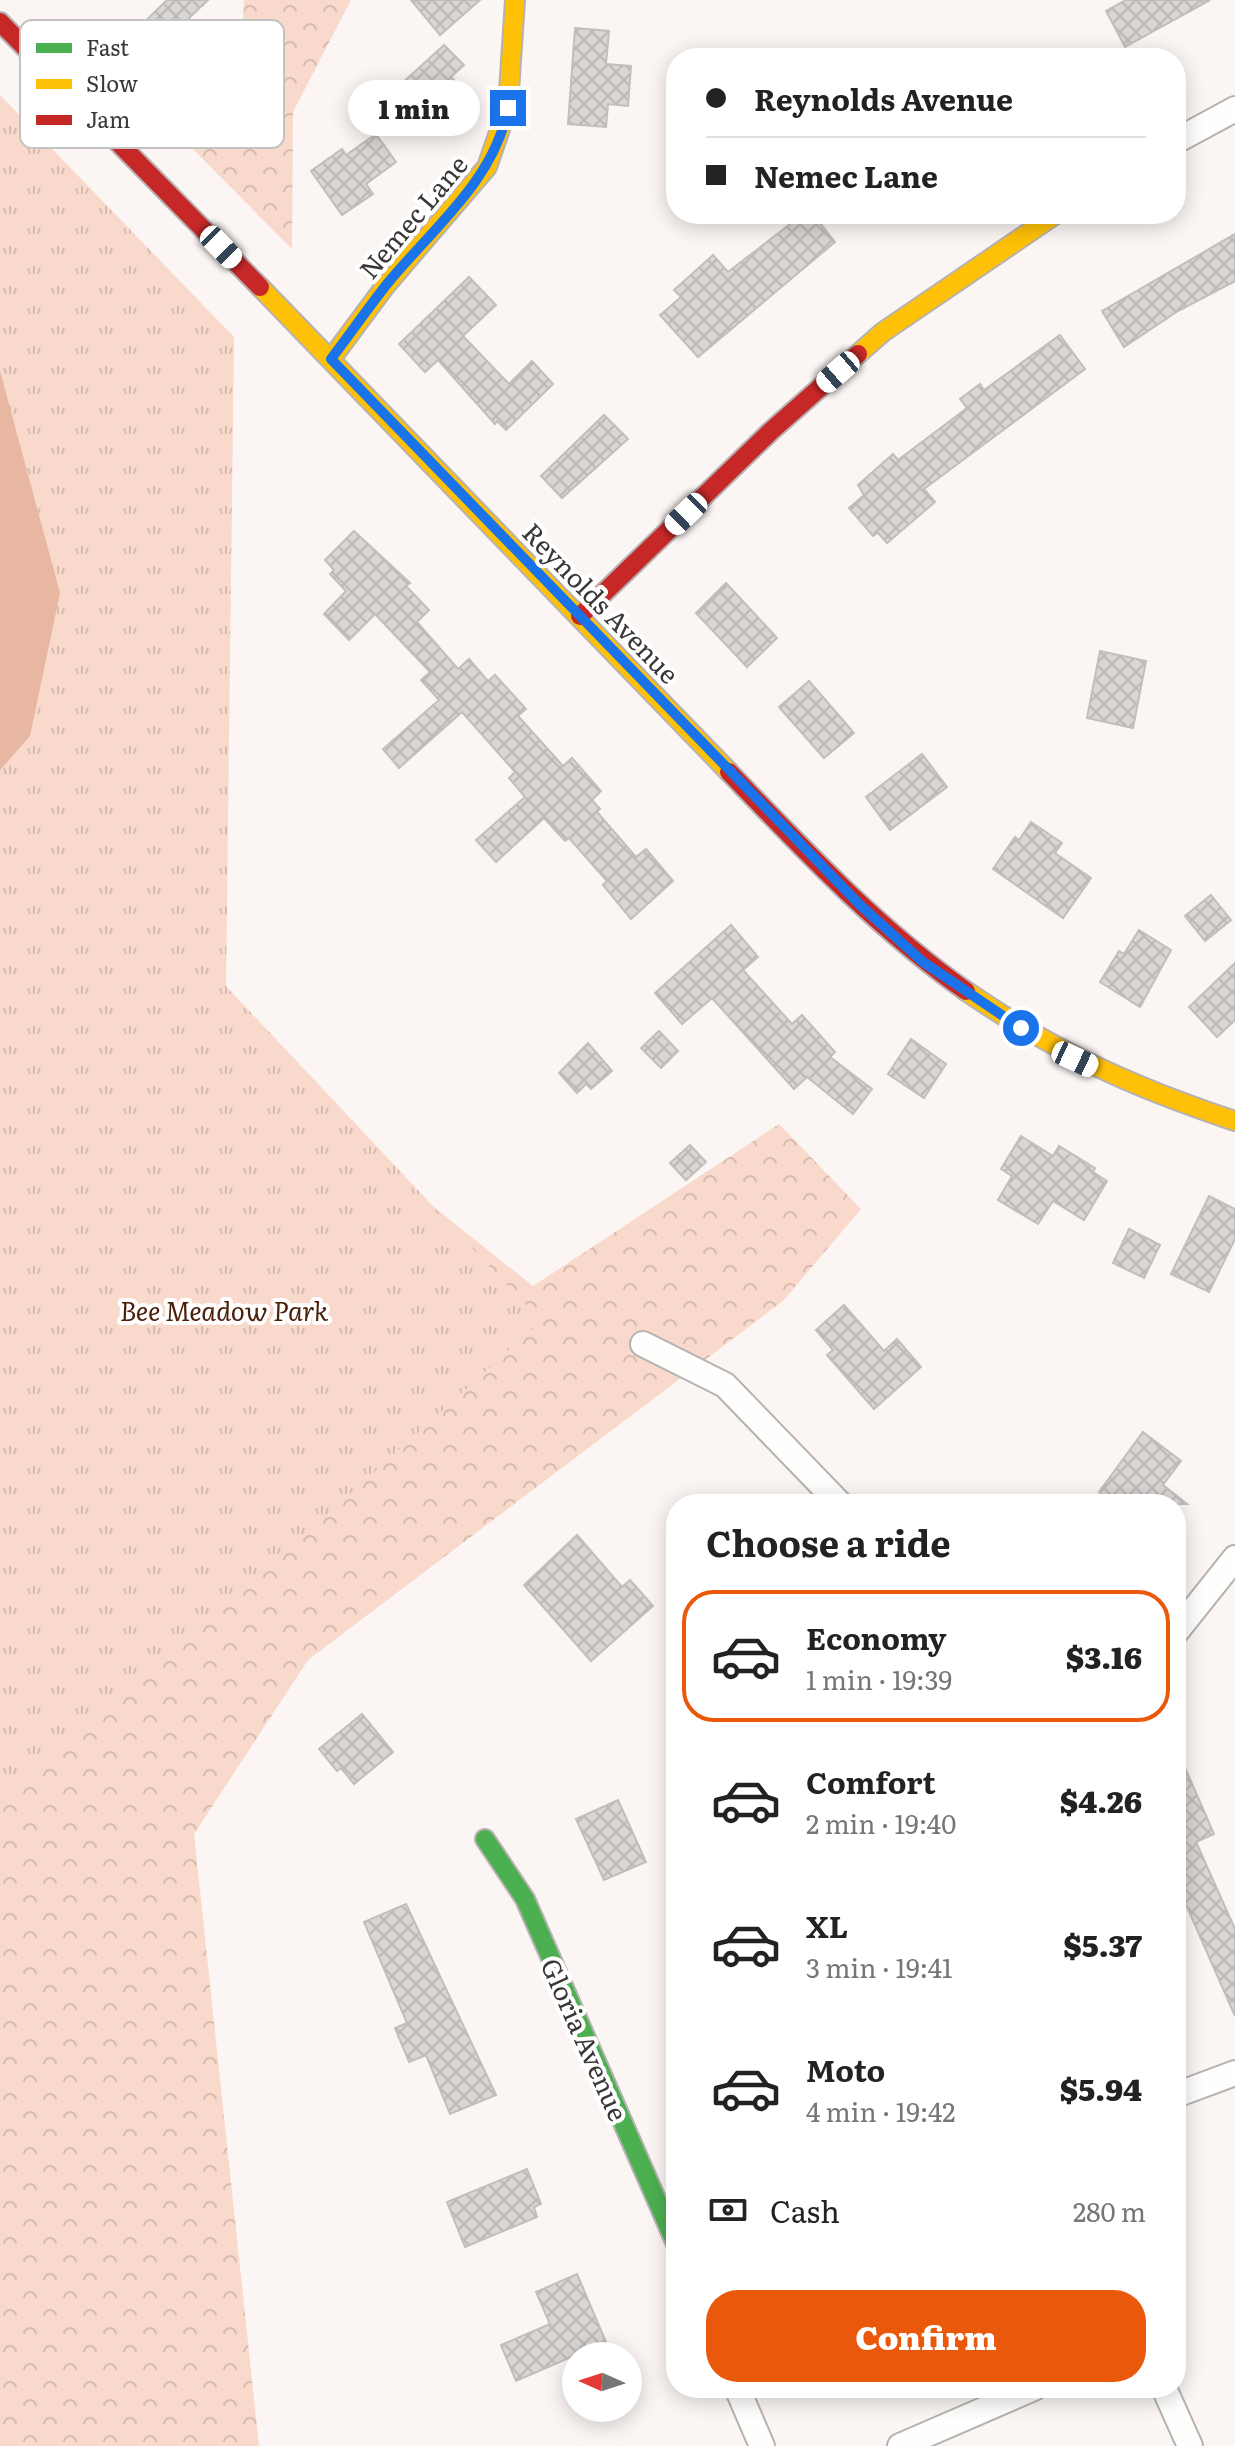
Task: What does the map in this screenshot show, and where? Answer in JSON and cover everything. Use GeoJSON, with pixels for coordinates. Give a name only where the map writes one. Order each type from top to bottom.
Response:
{"type":"FeatureCollection","features":[{"type":"Feature","properties":{"kind":"street","name":"Nemec Lane"},"geometry":{"type":"LineString","coordinates":[[331,359],[386,285],[487,167],[497,148],[512,87],[515,0]]}},
{"type":"Feature","properties":{"kind":"street","name":"Reynolds Avenue"},"geometry":{"type":"LineString","coordinates":[[0,22],[20,42]]}},
{"type":"Feature","properties":{"kind":"street"},"geometry":{"type":"LineString","coordinates":[[1186,136],[1235,109]]}},
{"type":"Feature","properties":{"kind":"street","name":"Reynolds Avenue"},"geometry":{"type":"LineString","coordinates":[[124,148],[795,841],[923,962],[993,1012],[1075,1059],[1144,1091],[1235,1121]]}},
{"type":"Feature","properties":{"kind":"street"},"geometry":{"type":"LineString","coordinates":[[580,616],[771,431],[883,332],[1041,224]]}},
{"type":"Feature","properties":{"kind":"street"},"geometry":{"type":"LineString","coordinates":[[643,1344],[725,1385],[830,1494]]}},
{"type":"Feature","properties":{"kind":"street"},"geometry":{"type":"LineString","coordinates":[[1186,1619],[1235,1558]]}},
{"type":"Feature","properties":{"kind":"street","name":"Gloria Avenue"},"geometry":{"type":"LineString","coordinates":[[485,1839],[525,1899],[666,2221]]}},
{"type":"Feature","properties":{"kind":"street"},"geometry":{"type":"LineString","coordinates":[[1186,2091],[1235,2073]]}},
{"type":"Feature","properties":{"kind":"street"},"geometry":{"type":"LineString","coordinates":[[741,2398],[762,2446]]}},
{"type":"Feature","properties":{"kind":"street"},"geometry":{"type":"LineString","coordinates":[[900,2446],[1011,2398]]}},
{"type":"Feature","properties":{"kind":"street"},"geometry":{"type":"LineString","coordinates":[[1168,2398],[1190,2446]]}},
{"type":"Feature","properties":{"kind":"green space"},"geometry":{"type":"Polygon","coordinates":[[[244,0],[351,0],[293,112],[292,249],[192,148],[284,148],[284,20],[243,20],[244,0]]]}},
{"type":"Feature","properties":{"kind":"green space","name":"Bee Meadow Park"},"geometry":{"type":"Polygon","coordinates":[[[0,95],[20,116],[20,148],[51,148],[234,337],[226,986],[541,1321],[0,1811],[0,95]]]}},
{"type":"Feature","properties":{"kind":"green space"},"geometry":{"type":"Polygon","coordinates":[[[0,324],[198,1035],[296,1097],[533,1286],[779,1124],[861,1209],[784,1300],[308,1660],[194,1834],[259,2446],[0,2446],[0,324]]]}},
{"type":"Feature","properties":{"kind":"shaded area"},"geometry":{"type":"Polygon","coordinates":[[[0,371],[60,593],[30,736],[0,770],[0,371]]]}},
{"type":"Feature","properties":{"kind":"building"},"geometry":{"type":"Polygon","coordinates":[[[167,0],[208,0],[189,18],[191,20],[146,20],[167,0]]]}},
{"type":"Feature","properties":{"kind":"building"},"geometry":{"type":"Polygon","coordinates":[[[411,0],[480,0],[440,35],[411,0]]]}},
{"type":"Feature","properties":{"kind":"building"},"geometry":{"type":"Polygon","coordinates":[[[1126,0],[1210,0],[1125,47],[1106,11],[1126,0]]]}},
{"type":"Feature","properties":{"kind":"building"},"geometry":{"type":"Polygon","coordinates":[[[575,28],[609,31],[606,64],[631,66],[628,106],[608,104],[606,127],[568,124],[575,28]]]}},
{"type":"Feature","properties":{"kind":"building"},"geometry":{"type":"Polygon","coordinates":[[[444,45],[464,65],[451,77],[457,83],[423,113],[399,86],[444,45]]]}},
{"type":"Feature","properties":{"kind":"building"},"geometry":{"type":"Polygon","coordinates":[[[376,134],[396,162],[366,184],[373,194],[342,215],[311,171],[342,149],[346,155],[376,134]]]}},
{"type":"Feature","properties":{"kind":"building"},"geometry":{"type":"Polygon","coordinates":[[[790,224],[821,224],[835,242],[698,357],[660,315],[681,297],[674,290],[713,255],[728,272],[790,224]]]}},
{"type":"Feature","properties":{"kind":"building"},"geometry":{"type":"Polygon","coordinates":[[[1235,234],[1235,281],[1178,311],[1124,347],[1102,311],[1235,234]]]}},
{"type":"Feature","properties":{"kind":"building"},"geometry":{"type":"Polygon","coordinates":[[[469,277],[496,305],[463,336],[509,384],[532,361],[553,384],[506,430],[497,421],[495,424],[438,360],[425,372],[399,344],[469,277]]]}},
{"type":"Feature","properties":{"kind":"building"},"geometry":{"type":"Polygon","coordinates":[[[1060,335],[1085,369],[924,489],[935,502],[887,543],[878,533],[873,536],[849,508],[864,495],[858,485],[893,454],[898,460],[967,408],[960,399],[980,384],[984,390],[1060,335]]]}},
{"type":"Feature","properties":{"kind":"building"},"geometry":{"type":"Polygon","coordinates":[[[604,415],[628,439],[562,498],[541,476],[604,415]]]}},
{"type":"Feature","properties":{"kind":"building"},"geometry":{"type":"Polygon","coordinates":[[[354,531],[410,583],[406,586],[429,610],[417,622],[458,669],[469,659],[488,681],[495,675],[526,709],[518,716],[563,766],[572,758],[601,791],[592,800],[600,809],[597,812],[636,857],[646,849],[673,881],[631,919],[603,885],[607,881],[569,838],[565,841],[544,818],[496,862],[476,840],[525,797],[509,778],[515,772],[462,712],[399,768],[383,749],[439,700],[421,680],[430,672],[375,614],[349,640],[324,614],[346,591],[330,574],[334,570],[325,560],[354,531]]]}},
{"type":"Feature","properties":{"kind":"building"},"geometry":{"type":"Polygon","coordinates":[[[726,583],[777,638],[747,667],[696,613],[726,583]]]}},
{"type":"Feature","properties":{"kind":"building"},"geometry":{"type":"Polygon","coordinates":[[[1100,651],[1146,661],[1133,728],[1087,718],[1100,651]]]}},
{"type":"Feature","properties":{"kind":"building"},"geometry":{"type":"Polygon","coordinates":[[[809,681],[854,733],[824,758],[779,707],[809,681]]]}},
{"type":"Feature","properties":{"kind":"building"},"geometry":{"type":"Polygon","coordinates":[[[922,754],[947,787],[890,830],[866,797],[922,754]]]}},
{"type":"Feature","properties":{"kind":"building"},"geometry":{"type":"Polygon","coordinates":[[[1031,822],[1062,843],[1055,853],[1091,878],[1063,918],[993,869],[1015,837],[1019,840],[1031,822]]]}},
{"type":"Feature","properties":{"kind":"building"},"geometry":{"type":"Polygon","coordinates":[[[1211,895],[1231,920],[1205,941],[1185,916],[1211,895]]]}},
{"type":"Feature","properties":{"kind":"building"},"geometry":{"type":"Polygon","coordinates":[[[731,925],[758,957],[743,970],[792,1024],[802,1015],[835,1052],[830,1057],[872,1089],[853,1114],[807,1077],[794,1089],[712,998],[682,1024],[655,993],[731,925]]]}},
{"type":"Feature","properties":{"kind":"building"},"geometry":{"type":"Polygon","coordinates":[[[1139,930],[1171,950],[1140,1007],[1100,982],[1119,951],[1124,954],[1139,930]]]}},
{"type":"Feature","properties":{"kind":"building"},"geometry":{"type":"Polygon","coordinates":[[[1235,963],[1235,1020],[1217,1037],[1189,1007],[1235,963]]]}},
{"type":"Feature","properties":{"kind":"building"},"geometry":{"type":"Polygon","coordinates":[[[659,1031],[678,1051],[661,1068],[641,1048],[659,1031]]]}},
{"type":"Feature","properties":{"kind":"building"},"geometry":{"type":"Polygon","coordinates":[[[911,1039],[946,1064],[924,1098],[888,1074],[911,1039]]]}},
{"type":"Feature","properties":{"kind":"building"},"geometry":{"type":"Polygon","coordinates":[[[588,1043],[612,1071],[591,1089],[586,1084],[577,1093],[559,1073],[588,1043]]]}},
{"type":"Feature","properties":{"kind":"building"},"geometry":{"type":"Polygon","coordinates":[[[1021,1136],[1053,1156],[1059,1146],[1095,1168],[1093,1172],[1107,1181],[1084,1220],[1053,1201],[1038,1224],[998,1200],[1012,1176],[1001,1169],[1021,1136]]]}},
{"type":"Feature","properties":{"kind":"building"},"geometry":{"type":"Polygon","coordinates":[[[690,1145],[706,1162],[686,1180],[670,1163],[690,1145]]]}},
{"type":"Feature","properties":{"kind":"building"},"geometry":{"type":"Polygon","coordinates":[[[1209,1196],[1235,1209],[1235,1239],[1209,1292],[1171,1274],[1209,1196]]]}},
{"type":"Feature","properties":{"kind":"building"},"geometry":{"type":"Polygon","coordinates":[[[1129,1229],[1160,1245],[1144,1278],[1113,1263],[1129,1229]]]}},
{"type":"Feature","properties":{"kind":"building"},"geometry":{"type":"Polygon","coordinates":[[[844,1305],[884,1351],[897,1339],[921,1367],[874,1409],[827,1355],[833,1350],[816,1330],[844,1305]]]}},
{"type":"Feature","properties":{"kind":"building"},"geometry":{"type":"Polygon","coordinates":[[[1143,1432],[1181,1461],[1163,1485],[1174,1494],[1099,1492],[1143,1432]]]}},
{"type":"Feature","properties":{"kind":"building"},"geometry":{"type":"Polygon","coordinates":[[[577,1535],[622,1587],[630,1580],[653,1606],[591,1661],[524,1585],[577,1535]]]}},
{"type":"Feature","properties":{"kind":"building"},"geometry":{"type":"Polygon","coordinates":[[[362,1714],[393,1752],[354,1784],[341,1768],[337,1771],[319,1749],[362,1714]]]}},
{"type":"Feature","properties":{"kind":"building"},"geometry":{"type":"Polygon","coordinates":[[[1186,1770],[1214,1834],[1196,1842],[1235,1929],[1235,2016],[1186,1905],[1186,1770]]]}},
{"type":"Feature","properties":{"kind":"building"},"geometry":{"type":"Polygon","coordinates":[[[618,1800],[646,1862],[604,1880],[576,1819],[618,1800]]]}},
{"type":"Feature","properties":{"kind":"building"},"geometry":{"type":"Polygon","coordinates":[[[406,1904],[496,2095],[450,2114],[426,2055],[409,2062],[395,2028],[407,2023],[364,1922],[406,1904]]]}},
{"type":"Feature","properties":{"kind":"building"},"geometry":{"type":"Polygon","coordinates":[[[527,2169],[541,2204],[534,2207],[537,2217],[465,2247],[447,2202],[527,2169]]]}},
{"type":"Feature","properties":{"kind":"building"},"geometry":{"type":"Polygon","coordinates":[[[577,2274],[606,2342],[562,2342],[562,2361],[516,2381],[501,2345],[550,2324],[536,2292],[577,2274]]]}},
{"type":"Feature","properties":{"kind":"traffic: fast"},"geometry":{"type":"LineString","coordinates":[[485,1839],[525,1899],[666,2221]]}},
{"type":"Feature","properties":{"kind":"traffic: slow"},"geometry":{"type":"LineString","coordinates":[[331,359],[386,285],[487,167],[508,106],[515,0]]}},
{"type":"Feature","properties":{"kind":"traffic: slow"},"geometry":{"type":"LineString","coordinates":[[858,354],[883,332],[1041,224]]}},
{"type":"Feature","properties":{"kind":"traffic: slow"},"geometry":{"type":"LineString","coordinates":[[260,287],[729,772]]}},
{"type":"Feature","properties":{"kind":"traffic: slow"},"geometry":{"type":"LineString","coordinates":[[966,991],[1031,1032],[1096,1066],[1235,1121]]}},
{"type":"Feature","properties":{"kind":"traffic: jam"},"geometry":{"type":"LineString","coordinates":[[0,22],[20,42]]}},
{"type":"Feature","properties":{"kind":"traffic: jam"},"geometry":{"type":"LineString","coordinates":[[124,148],[260,287]]}},
{"type":"Feature","properties":{"kind":"traffic: jam"},"geometry":{"type":"LineString","coordinates":[[580,616],[771,431],[858,354]]}},
{"type":"Feature","properties":{"kind":"traffic: jam"},"geometry":{"type":"LineString","coordinates":[[729,772],[872,915],[966,991]]}},
{"type":"Feature","properties":{"kind":"route"},"geometry":{"type":"LineString","coordinates":[[508,108],[504,129],[487,167],[386,285],[331,359],[860,905],[923,962],[1021,1028]]}}]}
